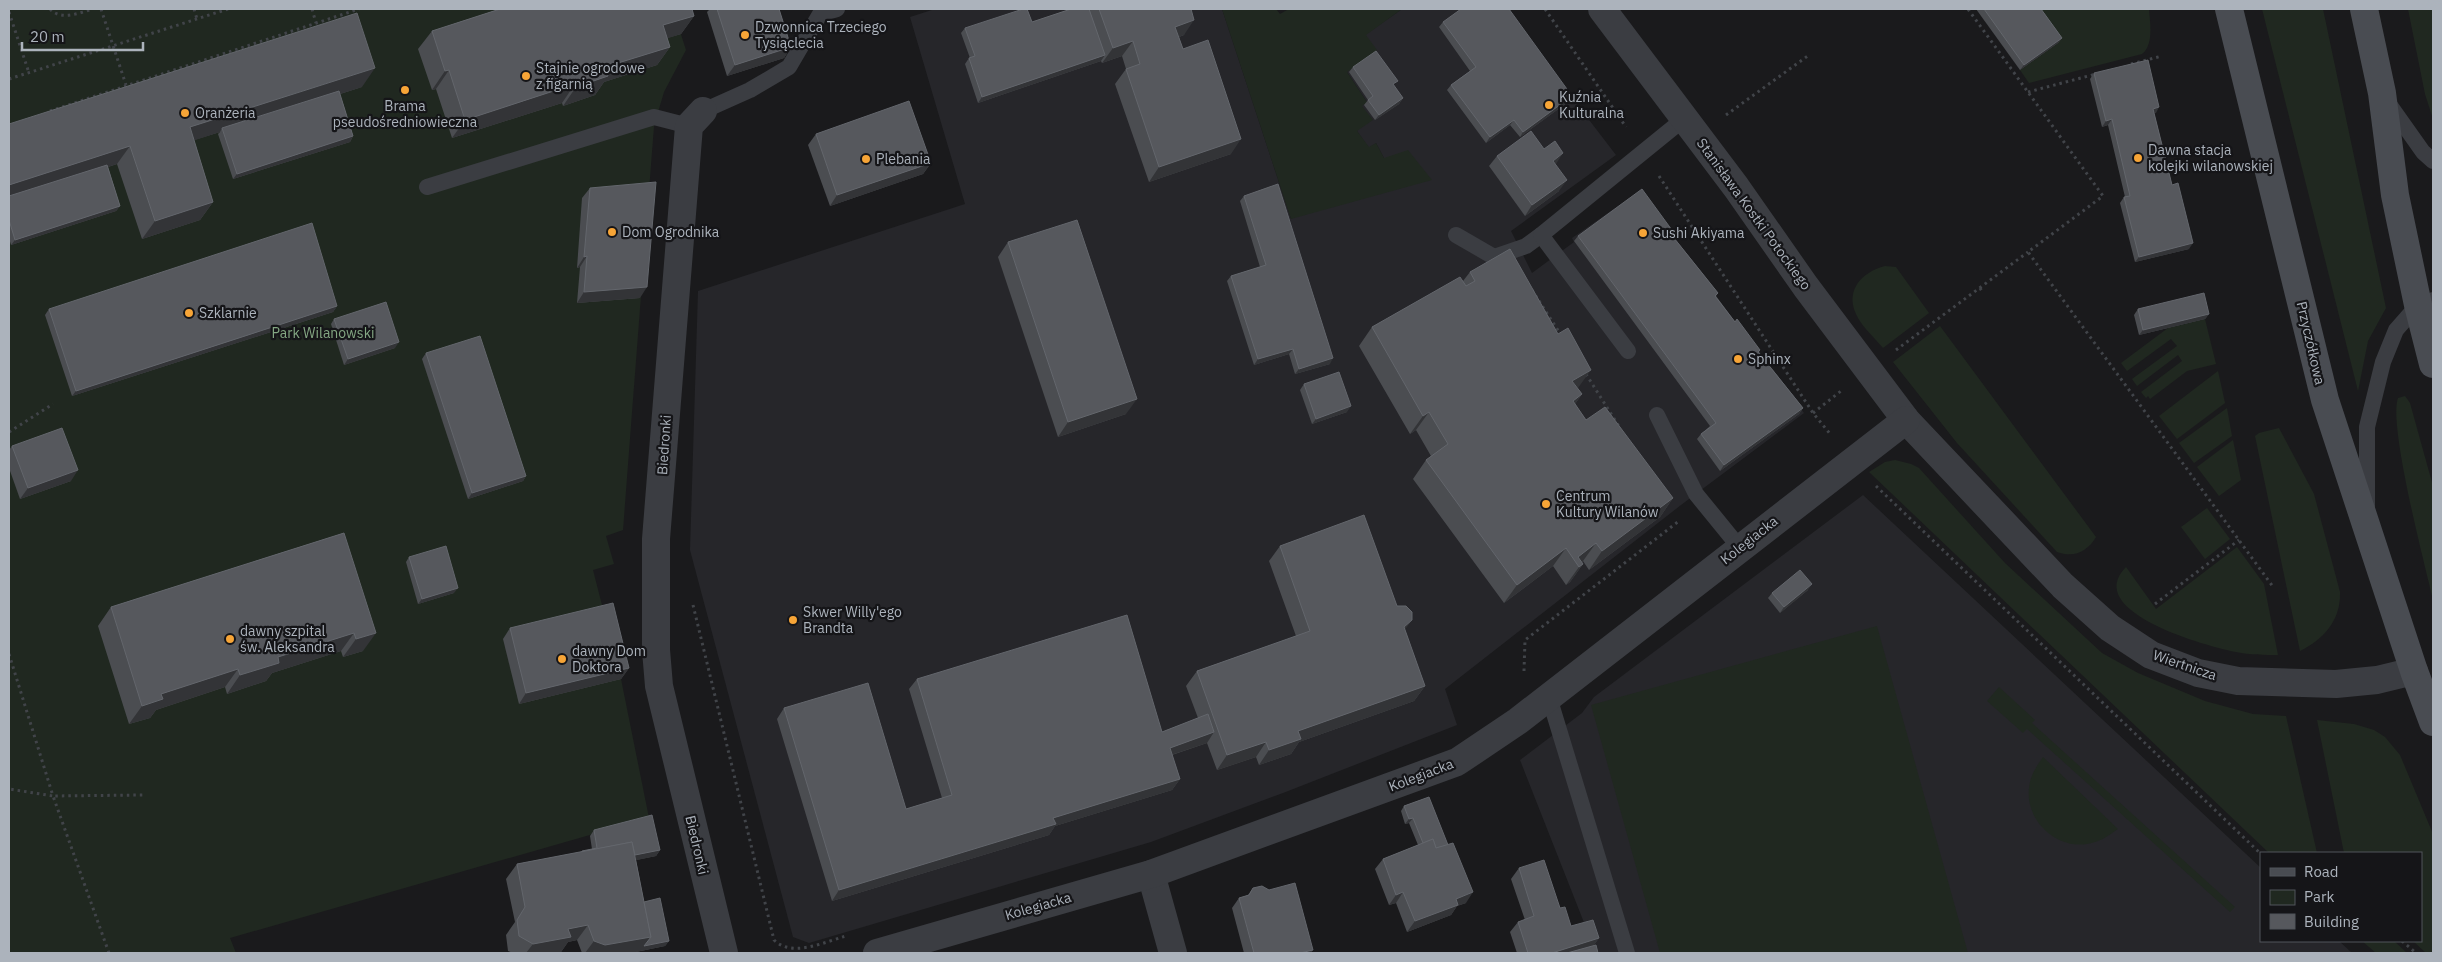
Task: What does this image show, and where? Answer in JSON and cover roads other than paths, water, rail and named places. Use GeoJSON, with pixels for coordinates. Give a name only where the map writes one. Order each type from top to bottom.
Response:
{"type":"FeatureCollection","features":[{"type":"Feature","properties":{"kind":"main road","name":"Przyczółkowa"},"geometry":{"type":"LineString","coordinates":[[2229,9],[2325,400],[2367,523],[2414,671]]}},
{"type":"Feature","properties":{"kind":"main road"},"geometry":{"type":"LineString","coordinates":[[2364,9],[2382,94],[2395,195],[2426,302],[2433,364]]}},
{"type":"Feature","properties":{"kind":"main road"},"geometry":{"type":"LineString","coordinates":[[2414,671],[2433,722]]}},
{"type":"Feature","properties":{"kind":"street","name":"Stanisława Kostki Potockiego"},"geometry":{"type":"LineString","coordinates":[[1602,9],[1685,118],[1806,287],[1906,420]]}},
{"type":"Feature","properties":{"kind":"street","name":"Biedronki"},"geometry":{"type":"LineString","coordinates":[[696,118],[656,539],[656,650],[660,686],[724,953]]}},
{"type":"Feature","properties":{"kind":"street","name":"Kolegiacka"},"geometry":{"type":"LineString","coordinates":[[877,953],[1151,874],[1457,762],[1518,721],[1906,420]]}},
{"type":"Feature","properties":{"kind":"street","name":"Wiertnicza"},"geometry":{"type":"LineString","coordinates":[[1906,420],[2063,586],[2110,628],[2151,655],[2198,672],[2238,681],[2336,684],[2378,680],[2414,671]]}},
{"type":"Feature","properties":{"kind":"street"},"geometry":{"type":"LineString","coordinates":[[1151,874],[1173,953]]}},
{"type":"Feature","properties":{"kind":"lane"},"geometry":{"type":"LineString","coordinates":[[427,187],[654,118],[696,118],[789,68],[819,12],[837,9]]}},
{"type":"Feature","properties":{"kind":"lane"},"geometry":{"type":"LineString","coordinates":[[2382,94],[2401,124],[2423,152],[2433,161]]}},
{"type":"Feature","properties":{"kind":"lane"},"geometry":{"type":"LineString","coordinates":[[1456,235],[1494,257],[1526,246],[1685,118]]}},
{"type":"Feature","properties":{"kind":"lane"},"geometry":{"type":"LineString","coordinates":[[1541,235],[1628,352]]}},
{"type":"Feature","properties":{"kind":"lane"},"geometry":{"type":"LineString","coordinates":[[2367,523],[2367,427],[2383,362],[2396,330],[2426,302]]}},
{"type":"Feature","properties":{"kind":"lane"},"geometry":{"type":"LineString","coordinates":[[1658,415],[1696,494],[1740,548]]}},
{"type":"Feature","properties":{"kind":"lane"},"geometry":{"type":"LineString","coordinates":[[1549,697],[1627,953]]}},
{"type":"Feature","properties":{"kind":"place","name":"Dzwonnica Trzeciego Tysiąclecia"},"geometry":{"type":"Point","coordinates":[745,35]}},
{"type":"Feature","properties":{"kind":"place","name":"Stajnie ogrodowe z figarnią"},"geometry":{"type":"Point","coordinates":[526,76]}},
{"type":"Feature","properties":{"kind":"place","name":"Brama pseudośredniowieczna"},"geometry":{"type":"Point","coordinates":[405,90]}},
{"type":"Feature","properties":{"kind":"place","name":"Kuźnia Kulturalna"},"geometry":{"type":"Point","coordinates":[1549,105]}},
{"type":"Feature","properties":{"kind":"place","name":"Oranżeria"},"geometry":{"type":"Point","coordinates":[185,113]}},
{"type":"Feature","properties":{"kind":"place","name":"Dawna stacja kolejki wilanowskiej"},"geometry":{"type":"Point","coordinates":[2138,158]}},
{"type":"Feature","properties":{"kind":"place","name":"Plebania"},"geometry":{"type":"Point","coordinates":[866,159]}},
{"type":"Feature","properties":{"kind":"place","name":"Dom Ogrodnika"},"geometry":{"type":"Point","coordinates":[612,232]}},
{"type":"Feature","properties":{"kind":"place","name":"Sushi Akiyama"},"geometry":{"type":"Point","coordinates":[1643,233]}},
{"type":"Feature","properties":{"kind":"place","name":"Szklarnie"},"geometry":{"type":"Point","coordinates":[189,313]}},
{"type":"Feature","properties":{"kind":"place","name":"Sphinx"},"geometry":{"type":"Point","coordinates":[1738,359]}},
{"type":"Feature","properties":{"kind":"place","name":"Centrum Kultury Wilanów"},"geometry":{"type":"Point","coordinates":[1546,504]}},
{"type":"Feature","properties":{"kind":"place","name":"Skwer Willy'ego Brandta"},"geometry":{"type":"Point","coordinates":[793,620]}},
{"type":"Feature","properties":{"kind":"place","name":"dawny szpital św. Aleksandra"},"geometry":{"type":"Point","coordinates":[230,639]}},
{"type":"Feature","properties":{"kind":"place","name":"dawny Dom Doktora"},"geometry":{"type":"Point","coordinates":[562,659]}},
{"type":"Feature","properties":{"kind":"park label","name":"Park Wilanowski"},"geometry":{"type":"Point","coordinates":[323,333]}}]}
